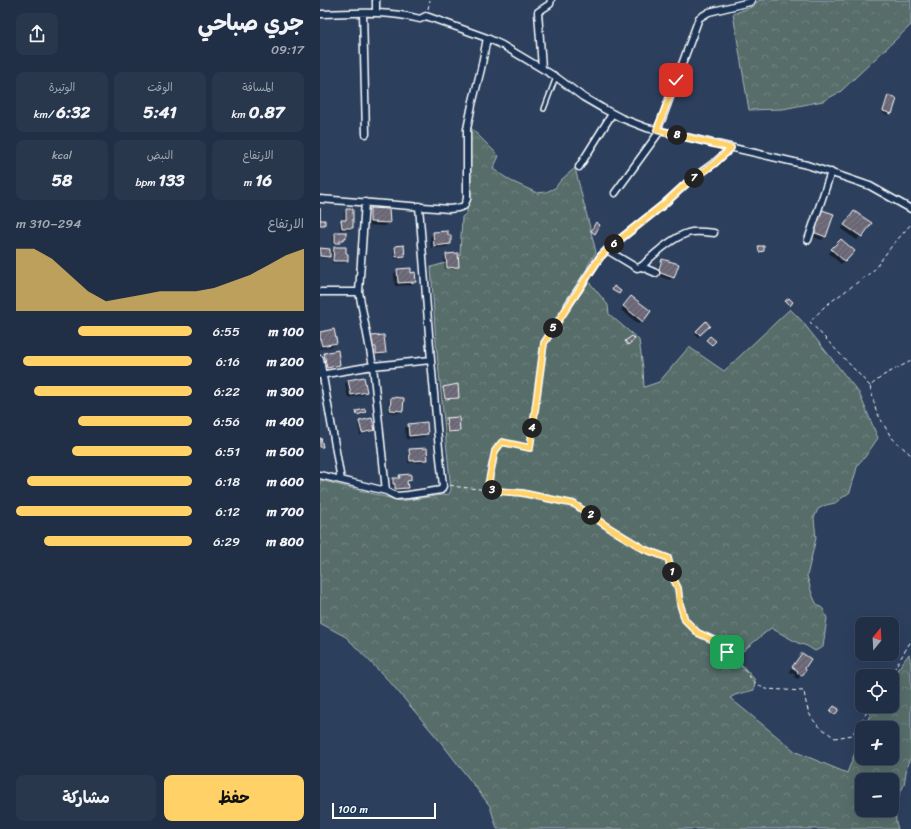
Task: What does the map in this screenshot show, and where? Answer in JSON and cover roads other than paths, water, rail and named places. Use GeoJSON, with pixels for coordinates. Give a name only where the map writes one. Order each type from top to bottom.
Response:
{"type":"FeatureCollection","features":[{"type":"Feature","properties":{"kind":"street"},"geometry":{"type":"LineString","coordinates":[[376,0],[376,13]]}},
{"type":"Feature","properties":{"kind":"street"},"geometry":{"type":"LineString","coordinates":[[542,68],[538,12],[550,4],[550,0]]}},
{"type":"Feature","properties":{"kind":"street"},"geometry":{"type":"LineString","coordinates":[[727,0],[730,7]]}},
{"type":"Feature","properties":{"kind":"street"},"geometry":{"type":"LineString","coordinates":[[615,193],[659,131],[699,18],[708,12],[750,2],[752,0]]}},
{"type":"Feature","properties":{"kind":"street"},"geometry":{"type":"LineString","coordinates":[[363,13],[366,134]]}},
{"type":"Feature","properties":{"kind":"street"},"geometry":{"type":"LineString","coordinates":[[320,14],[387,13],[420,18],[426,16],[487,38],[512,50],[556,77],[583,97],[612,114],[635,124],[831,172],[870,186],[911,209]]}},
{"type":"Feature","properties":{"kind":"street"},"geometry":{"type":"LineString","coordinates":[[320,199],[454,208],[464,206],[467,199],[467,129],[487,38]]}},
{"type":"Feature","properties":{"kind":"street"},"geometry":{"type":"LineString","coordinates":[[579,167],[612,114]]}},
{"type":"Feature","properties":{"kind":"street"},"geometry":{"type":"LineString","coordinates":[[568,305],[600,257],[607,250],[663,205],[688,182],[714,164],[731,148]]}},
{"type":"Feature","properties":{"kind":"street"},"geometry":{"type":"LineString","coordinates":[[808,240],[831,172]]}},
{"type":"Feature","properties":{"kind":"street"},"geometry":{"type":"LineString","coordinates":[[364,202],[359,292],[373,366],[386,491]]}},
{"type":"Feature","properties":{"kind":"street"},"geometry":{"type":"LineString","coordinates":[[320,475],[386,491],[396,496],[440,490],[443,486],[419,206]]}},
{"type":"Feature","properties":{"kind":"street"},"geometry":{"type":"LineString","coordinates":[[642,267],[648,259],[678,238],[690,232],[714,233]]}},
{"type":"Feature","properties":{"kind":"street"},"geometry":{"type":"LineString","coordinates":[[607,250],[637,268],[642,267],[656,273]]}},
{"type":"Feature","properties":{"kind":"street"},"geometry":{"type":"LineString","coordinates":[[320,292],[359,292]]}},
{"type":"Feature","properties":{"kind":"street"},"geometry":{"type":"LineString","coordinates":[[320,360],[341,480]]}},
{"type":"Feature","properties":{"kind":"street"},"geometry":{"type":"LineString","coordinates":[[322,375],[373,366],[431,360]]}},
{"type":"Feature","properties":{"kind":"lane"},"geometry":{"type":"LineString","coordinates":[[544,109],[556,77]]}}]}
